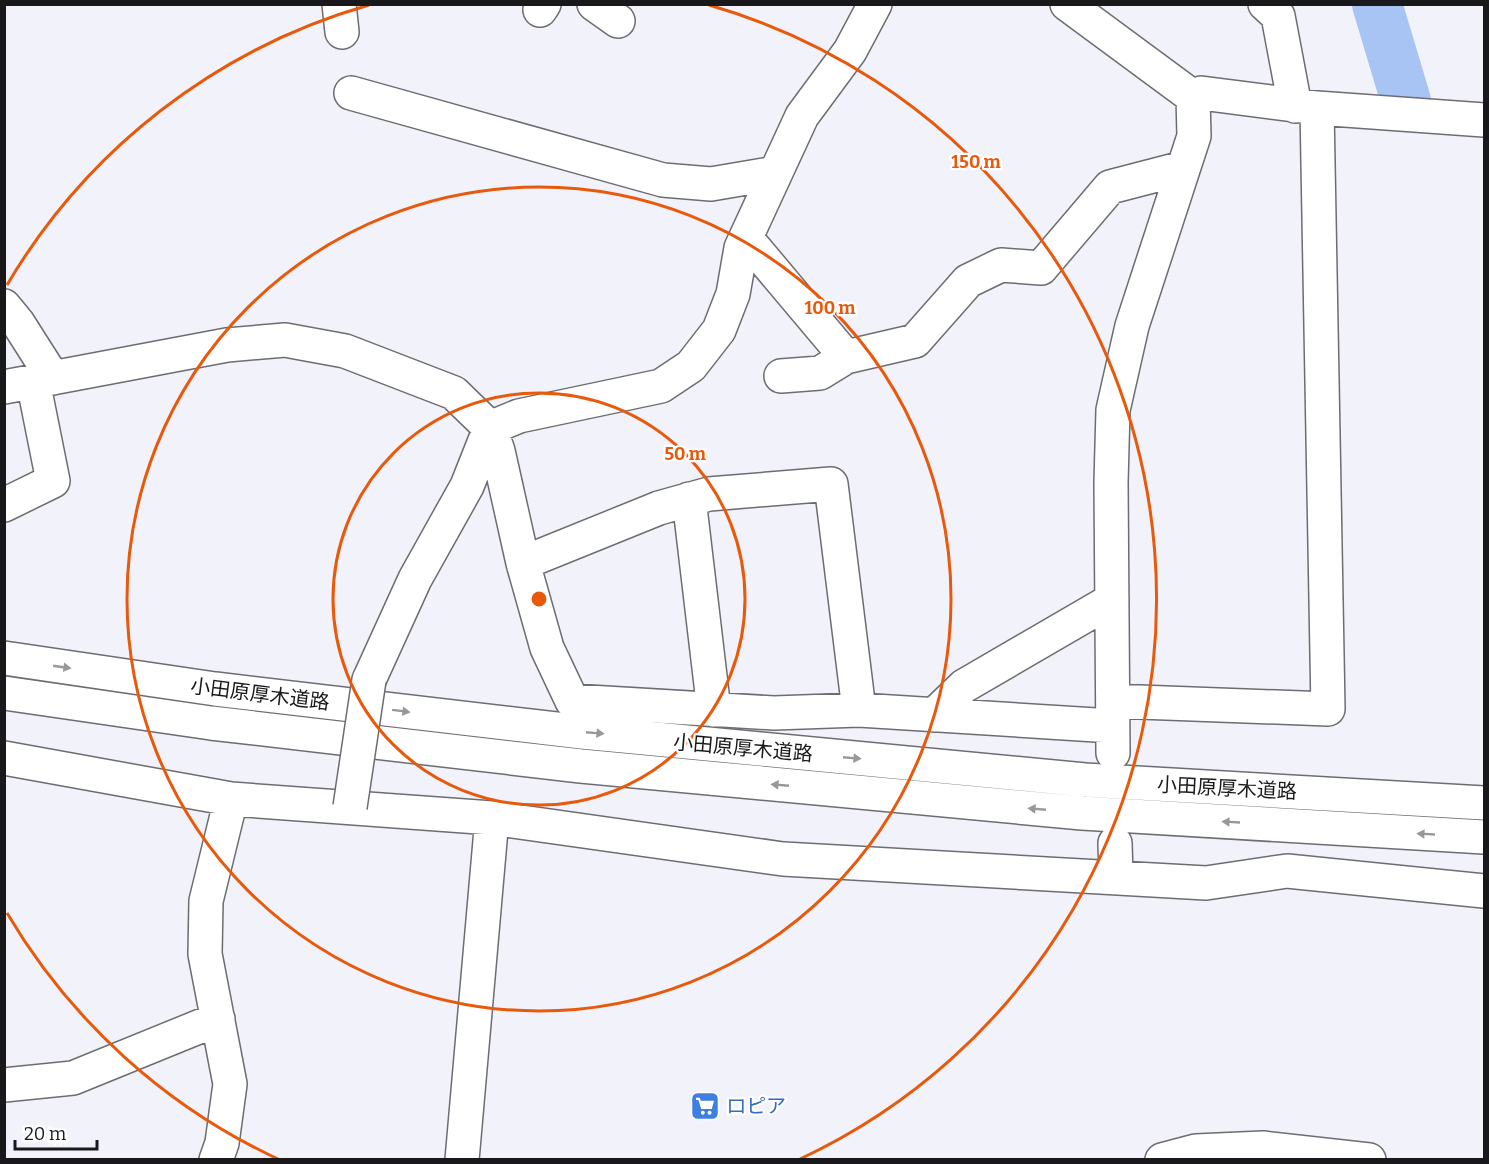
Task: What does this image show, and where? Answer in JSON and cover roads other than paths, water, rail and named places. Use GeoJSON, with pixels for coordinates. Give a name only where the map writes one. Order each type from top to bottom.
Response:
{"type":"FeatureCollection","features":[{"type":"Feature","properties":{"kind":"main road"},"geometry":{"type":"LineString","coordinates":[[350,807],[369,680],[415,579],[467,486],[490,428],[519,416],[661,386],[691,366],[719,330],[733,294],[741,248],[802,116],[850,51],[875,4]]}},
{"type":"Feature","properties":{"kind":"main road"},"geometry":{"type":"LineString","coordinates":[[1067,4],[1193,97]]}},
{"type":"Feature","properties":{"kind":"main road"},"geometry":{"type":"LineString","coordinates":[[30,382],[227,345],[285,340],[345,351],[454,393],[490,428],[498,451],[523,563],[547,648],[572,701],[774,712],[859,710],[1113,727],[1328,709],[1306,107],[1278,16],[1265,4]]}},
{"type":"Feature","properties":{"kind":"main road"},"geometry":{"type":"LineString","coordinates":[[351,93],[663,180],[711,184],[775,173]]}},
{"type":"Feature","properties":{"kind":"main road"},"geometry":{"type":"LineString","coordinates":[[1193,97],[1201,93],[1306,107],[1485,120]]}},
{"type":"Feature","properties":{"kind":"main road"},"geometry":{"type":"LineString","coordinates":[[1113,727],[1113,410],[1132,326],[1194,136],[1193,97]]}},
{"type":"Feature","properties":{"kind":"main road"},"geometry":{"type":"LineString","coordinates":[[781,376],[820,373],[846,357],[915,341],[968,280],[1000,266],[1041,268],[1110,187],[1183,168]]}},
{"type":"Feature","properties":{"kind":"main road"},"geometry":{"type":"LineString","coordinates":[[746,238],[846,357]]}},
{"type":"Feature","properties":{"kind":"main road"},"geometry":{"type":"LineString","coordinates":[[4,306],[18,323],[53,481],[4,506]]}},
{"type":"Feature","properties":{"kind":"main road"},"geometry":{"type":"LineString","coordinates":[[523,563],[659,508],[689,499],[709,494],[831,484],[859,710]]}},
{"type":"Feature","properties":{"kind":"main road"},"geometry":{"type":"LineString","coordinates":[[689,499],[714,710]]}},
{"type":"Feature","properties":{"kind":"main road"},"geometry":{"type":"LineString","coordinates":[[934,715],[964,686],[1112,600]]}},
{"type":"Feature","properties":{"kind":"main road","name":"小田原厚木道路"},"geometry":{"type":"LineString","coordinates":[[4,658],[215,689],[594,733],[1085,780],[1485,803]]}},
{"type":"Feature","properties":{"kind":"main road","name":"小田原厚木道路"},"geometry":{"type":"LineString","coordinates":[[4,693],[211,723],[581,766],[1082,813],[1485,837]]}},
{"type":"Feature","properties":{"kind":"main road"},"geometry":{"type":"LineString","coordinates":[[4,758],[231,799],[492,818],[783,859],[1206,883],[1287,871],[1485,891]]}},
{"type":"Feature","properties":{"kind":"main road"},"geometry":{"type":"LineString","coordinates":[[216,1160],[222,1143],[230,1084],[205,954],[206,901],[231,799]]}},
{"type":"Feature","properties":{"kind":"main road"},"geometry":{"type":"LineString","coordinates":[[462,1160],[492,818]]}},
{"type":"Feature","properties":{"kind":"main road"},"geometry":{"type":"LineString","coordinates":[[1115,843],[1116,877]]}},
{"type":"Feature","properties":{"kind":"main road"},"geometry":{"type":"LineString","coordinates":[[4,1085],[73,1078],[218,1019]]}},
{"type":"Feature","properties":{"kind":"main road"},"geometry":{"type":"LineString","coordinates":[[1162,1160],[1196,1151],[1263,1148],[1369,1160]]}},
{"type":"Feature","properties":{"kind":"waterway"},"geometry":{"type":"LineString","coordinates":[[1377,4],[1406,101]]}},
{"type":"Feature","properties":{"kind":"place","name":"ロピア"},"geometry":{"type":"Point","coordinates":[705,1106]}}]}
